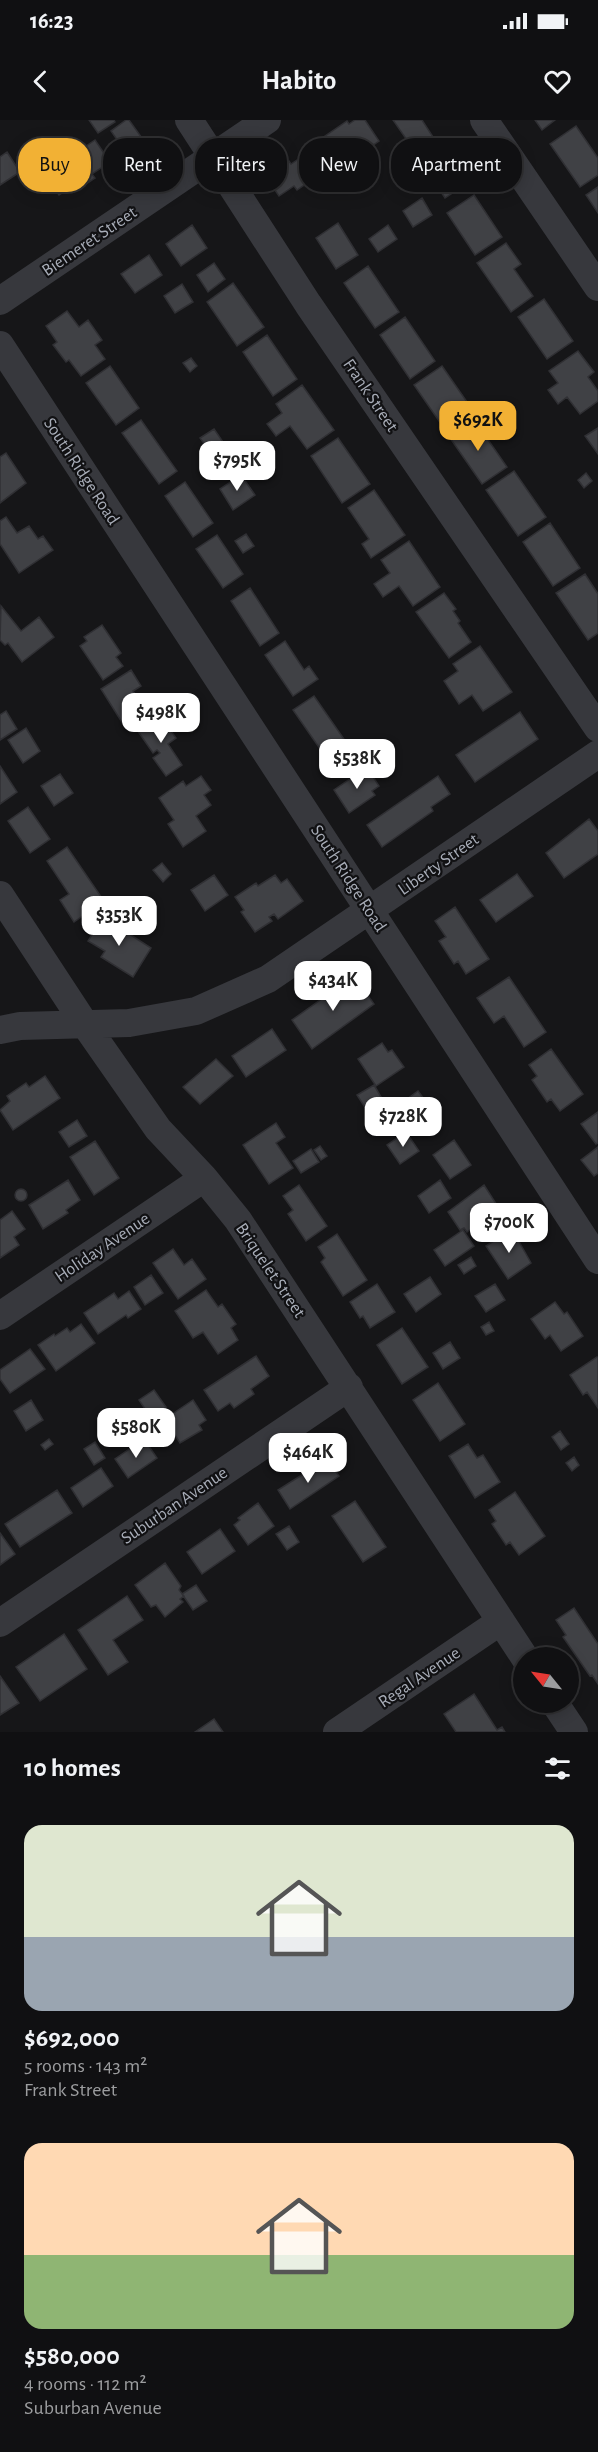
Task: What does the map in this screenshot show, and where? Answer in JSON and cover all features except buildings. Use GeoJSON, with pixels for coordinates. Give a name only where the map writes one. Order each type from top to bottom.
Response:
{"type":"FeatureCollection","features":[{"type":"Feature","properties":{"kind":"street","name":"Frank Street"},"geometry":{"type":"LineString","coordinates":[[189,120],[201,138]]}},
{"type":"Feature","properties":{"kind":"street","name":"Biemeret Street"},"geometry":{"type":"LineString","coordinates":[[241,138],[267,120]]}},
{"type":"Feature","properties":{"kind":"street"},"geometry":{"type":"LineString","coordinates":[[484,120],[598,286]]}},
{"type":"Feature","properties":{"kind":"street","name":"Biemeret Street"},"geometry":{"type":"LineString","coordinates":[[0,301],[195,169]]}},
{"type":"Feature","properties":{"kind":"street","name":"Frank Street"},"geometry":{"type":"LineString","coordinates":[[236,192],[308,304],[598,728]]}},
{"type":"Feature","properties":{"kind":"street","name":"South Ridge Road"},"geometry":{"type":"LineString","coordinates":[[0,345],[598,1260]]}},
{"type":"Feature","properties":{"kind":"street","name":"Liberty Street"},"geometry":{"type":"LineString","coordinates":[[0,1030],[20,1026],[129,1023],[196,1011],[268,979],[598,754]]}},
{"type":"Feature","properties":{"kind":"street","name":"Briquelet Street"},"geometry":{"type":"LineString","coordinates":[[0,895],[84,1023],[158,1129],[204,1178],[238,1220],[518,1647]]}},
{"type":"Feature","properties":{"kind":"street","name":"Holiday Avenue"},"geometry":{"type":"LineString","coordinates":[[0,1316],[204,1178]]}},
{"type":"Feature","properties":{"kind":"street","name":"Suburban Avenue"},"geometry":{"type":"LineString","coordinates":[[0,1623],[349,1387]]}},
{"type":"Feature","properties":{"kind":"street","name":"Regal Avenue"},"geometry":{"type":"LineString","coordinates":[[337,1732],[501,1621]]}},
{"type":"Feature","properties":{"kind":"street"},"geometry":{"type":"LineString","coordinates":[[561,1713],[574,1732]]}}]}
